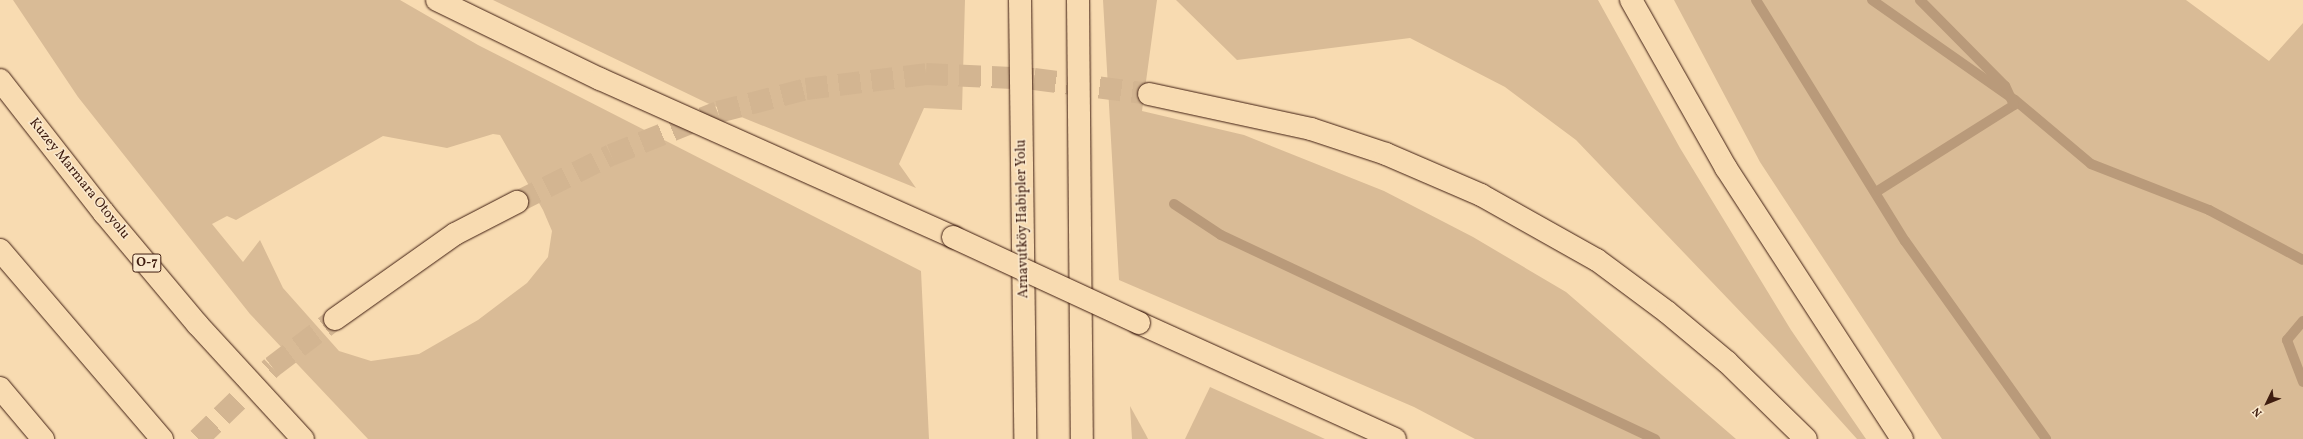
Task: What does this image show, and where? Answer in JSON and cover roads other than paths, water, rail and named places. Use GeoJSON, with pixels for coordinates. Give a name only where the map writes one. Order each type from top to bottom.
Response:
{"type":"FeatureCollection","features":[{"type":"Feature","properties":{"kind":"highway"},"geometry":{"type":"LineString","coordinates":[[437,0],[593,76],[953,237],[1395,439]]}},
{"type":"Feature","properties":{"kind":"highway","name":"Arnavutköy Habipler Yolu"},"geometry":{"type":"LineString","coordinates":[[1020,0],[1025,439]]}},
{"type":"Feature","properties":{"kind":"highway"},"geometry":{"type":"LineString","coordinates":[[1078,0],[1082,439]]}},
{"type":"Feature","properties":{"kind":"highway"},"geometry":{"type":"LineString","coordinates":[[1631,0],[1726,168],[1902,439]]}},
{"type":"Feature","properties":{"kind":"highway","name":"Kuzey Marmara Otoyolu"},"geometry":{"type":"LineString","coordinates":[[0,80],[193,319],[303,439]]}},
{"type":"Feature","properties":{"kind":"highway"},"geometry":{"type":"LineString","coordinates":[[1149,94],[1311,129],[1386,154],[1481,195],[1597,260],[1667,312],[1727,362],[1806,439]]}},
{"type":"Feature","properties":{"kind":"highway"},"geometry":{"type":"LineString","coordinates":[[335,319],[455,234],[517,202]]}},
{"type":"Feature","properties":{"kind":"highway"},"geometry":{"type":"LineString","coordinates":[[0,250],[162,439]]}},
{"type":"Feature","properties":{"kind":"highway"},"geometry":{"type":"LineString","coordinates":[[0,388],[43,439]]}},
{"type":"Feature","properties":{"kind":"waterway"},"geometry":{"type":"LineString","coordinates":[[1756,0],[1905,241],[2046,439]]}},
{"type":"Feature","properties":{"kind":"waterway"},"geometry":{"type":"LineString","coordinates":[[1872,0],[2015,100],[2091,164],[2209,210],[2303,260]]}},
{"type":"Feature","properties":{"kind":"waterway"},"geometry":{"type":"LineString","coordinates":[[1876,192],[2014,105],[2005,86],[1920,0]]}},
{"type":"Feature","properties":{"kind":"waterway"},"geometry":{"type":"LineString","coordinates":[[1174,204],[1221,235],[1655,439]]}},
{"type":"Feature","properties":{"kind":"waterway"},"geometry":{"type":"LineString","coordinates":[[2303,321],[2287,340],[2303,382]]}},
{"type":"Feature","properties":{"kind":"tunnel"},"geometry":{"type":"LineString","coordinates":[[517,202],[611,155],[718,112],[806,89],[926,74],[1034,79],[1149,94]]}},
{"type":"Feature","properties":{"kind":"tunnel"},"geometry":{"type":"LineString","coordinates":[[198,439],[272,367],[335,319]]}}]}
